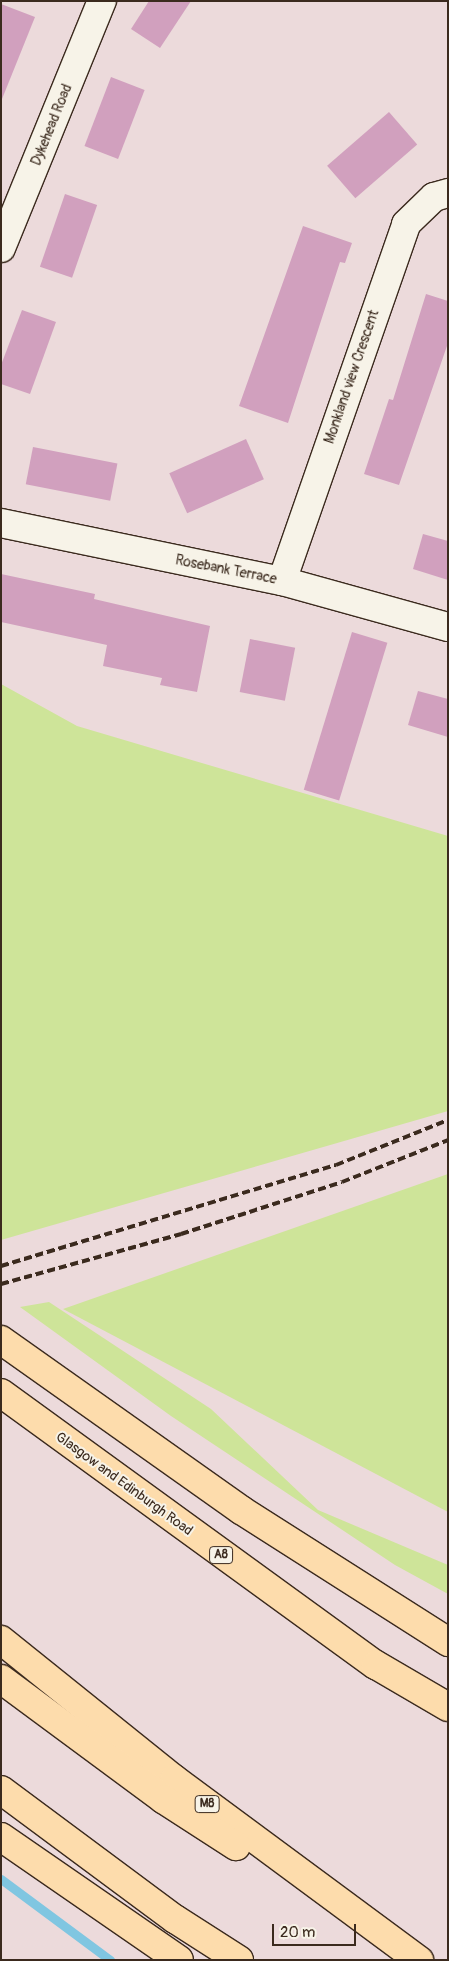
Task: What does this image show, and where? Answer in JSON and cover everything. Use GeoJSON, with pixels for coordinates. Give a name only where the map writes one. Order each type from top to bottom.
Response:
{"type":"FeatureCollection","features":[{"type":"Feature","properties":{"kind":"highway"},"geometry":{"type":"LineString","coordinates":[[1,1340],[241,1510],[448,1642]]}},
{"type":"Feature","properties":{"kind":"highway","name":"Glasgow and Edinburgh Road"},"geometry":{"type":"LineString","coordinates":[[1,1392],[376,1665],[448,1707]]}},
{"type":"Feature","properties":{"kind":"highway","name":"M8"},"geometry":{"type":"LineString","coordinates":[[1,1640],[174,1779],[418,1960]]}},
{"type":"Feature","properties":{"kind":"highway","name":"M8"},"geometry":{"type":"LineString","coordinates":[[1,1679],[163,1799],[418,1960]]}},
{"type":"Feature","properties":{"kind":"highway"},"geometry":{"type":"LineString","coordinates":[[1,1790],[175,1919],[239,1960]]}},
{"type":"Feature","properties":{"kind":"highway"},"geometry":{"type":"LineString","coordinates":[[1,1837],[179,1960]]}},
{"type":"Feature","properties":{"kind":"street","name":"Dykehead Road"},"geometry":{"type":"LineString","coordinates":[[1,248],[102,1]]}},
{"type":"Feature","properties":{"kind":"street","name":"Monkland view Crescent"},"geometry":{"type":"LineString","coordinates":[[282,581],[406,224],[434,196],[448,193]]}},
{"type":"Feature","properties":{"kind":"street","name":"Rosebank Terrace"},"geometry":{"type":"LineString","coordinates":[[1,522],[282,581],[448,627]]}},
{"type":"Feature","properties":{"kind":"green space"},"geometry":{"type":"Polygon","coordinates":[[[1,684],[77,726],[448,836],[448,1111],[1,1240],[1,684]]]}},
{"type":"Feature","properties":{"kind":"green space"},"geometry":{"type":"Polygon","coordinates":[[[448,1174],[448,1512],[63,1309],[448,1174]]]}},
{"type":"Feature","properties":{"kind":"green space"},"geometry":{"type":"Polygon","coordinates":[[[49,1302],[211,1409],[318,1510],[448,1565],[448,1594],[395,1565],[171,1416],[20,1307],[49,1302]]]}},
{"type":"Feature","properties":{"kind":"building"},"geometry":{"type":"Polygon","coordinates":[[[149,1],[191,1],[160,48],[131,29],[149,1]]]}},
{"type":"Feature","properties":{"kind":"building"},"geometry":{"type":"Polygon","coordinates":[[[1,4],[35,17],[2,99],[1,98],[1,4]]]}},
{"type":"Feature","properties":{"kind":"building"},"geometry":{"type":"Polygon","coordinates":[[[111,77],[145,90],[118,159],[84,146],[111,77]]]}},
{"type":"Feature","properties":{"kind":"building"},"geometry":{"type":"Polygon","coordinates":[[[389,112],[417,144],[355,198],[327,166],[389,112]]]}},
{"type":"Feature","properties":{"kind":"building"},"geometry":{"type":"Polygon","coordinates":[[[65,194],[97,205],[72,278],[40,267],[65,194]]]}},
{"type":"Feature","properties":{"kind":"building"},"geometry":{"type":"Polygon","coordinates":[[[303,226],[352,243],[345,263],[340,262],[288,423],[239,406],[303,226]]]}},
{"type":"Feature","properties":{"kind":"building"},"geometry":{"type":"Polygon","coordinates":[[[426,294],[448,301],[448,343],[399,485],[364,474],[389,399],[393,400],[426,294]]]}},
{"type":"Feature","properties":{"kind":"building"},"geometry":{"type":"Polygon","coordinates":[[[22,310],[56,322],[30,394],[1,384],[1,365],[22,310]]]}},
{"type":"Feature","properties":{"kind":"building"},"geometry":{"type":"Polygon","coordinates":[[[246,439],[264,479],[187,513],[169,473],[246,439]]]}},
{"type":"Feature","properties":{"kind":"building"},"geometry":{"type":"Polygon","coordinates":[[[33,447],[117,463],[110,501],[26,484],[33,447]]]}},
{"type":"Feature","properties":{"kind":"building"},"geometry":{"type":"Polygon","coordinates":[[[423,534],[448,541],[448,580],[413,569],[423,534]]]}},
{"type":"Feature","properties":{"kind":"building"},"geometry":{"type":"Polygon","coordinates":[[[1,574],[95,594],[94,599],[210,626],[197,692],[160,685],[162,678],[103,666],[107,645],[1,622],[1,574]]]}},
{"type":"Feature","properties":{"kind":"building"},"geometry":{"type":"Polygon","coordinates":[[[352,632],[387,643],[339,801],[304,790],[352,632]]]}},
{"type":"Feature","properties":{"kind":"building"},"geometry":{"type":"Polygon","coordinates":[[[250,639],[295,648],[285,701],[240,692],[250,639]]]}},
{"type":"Feature","properties":{"kind":"building"},"geometry":{"type":"Polygon","coordinates":[[[418,691],[448,699],[448,737],[408,725],[418,691]]]}},
{"type":"Feature","properties":{"kind":"waterway"},"geometry":{"type":"LineString","coordinates":[[1,1879],[110,1960]]}},
{"type":"Feature","properties":{"kind":"railway"},"geometry":{"type":"LineString","coordinates":[[1,1266],[336,1165],[448,1120]]}},
{"type":"Feature","properties":{"kind":"railway"},"geometry":{"type":"LineString","coordinates":[[1,1284],[181,1234],[342,1182],[448,1140]]}}]}
